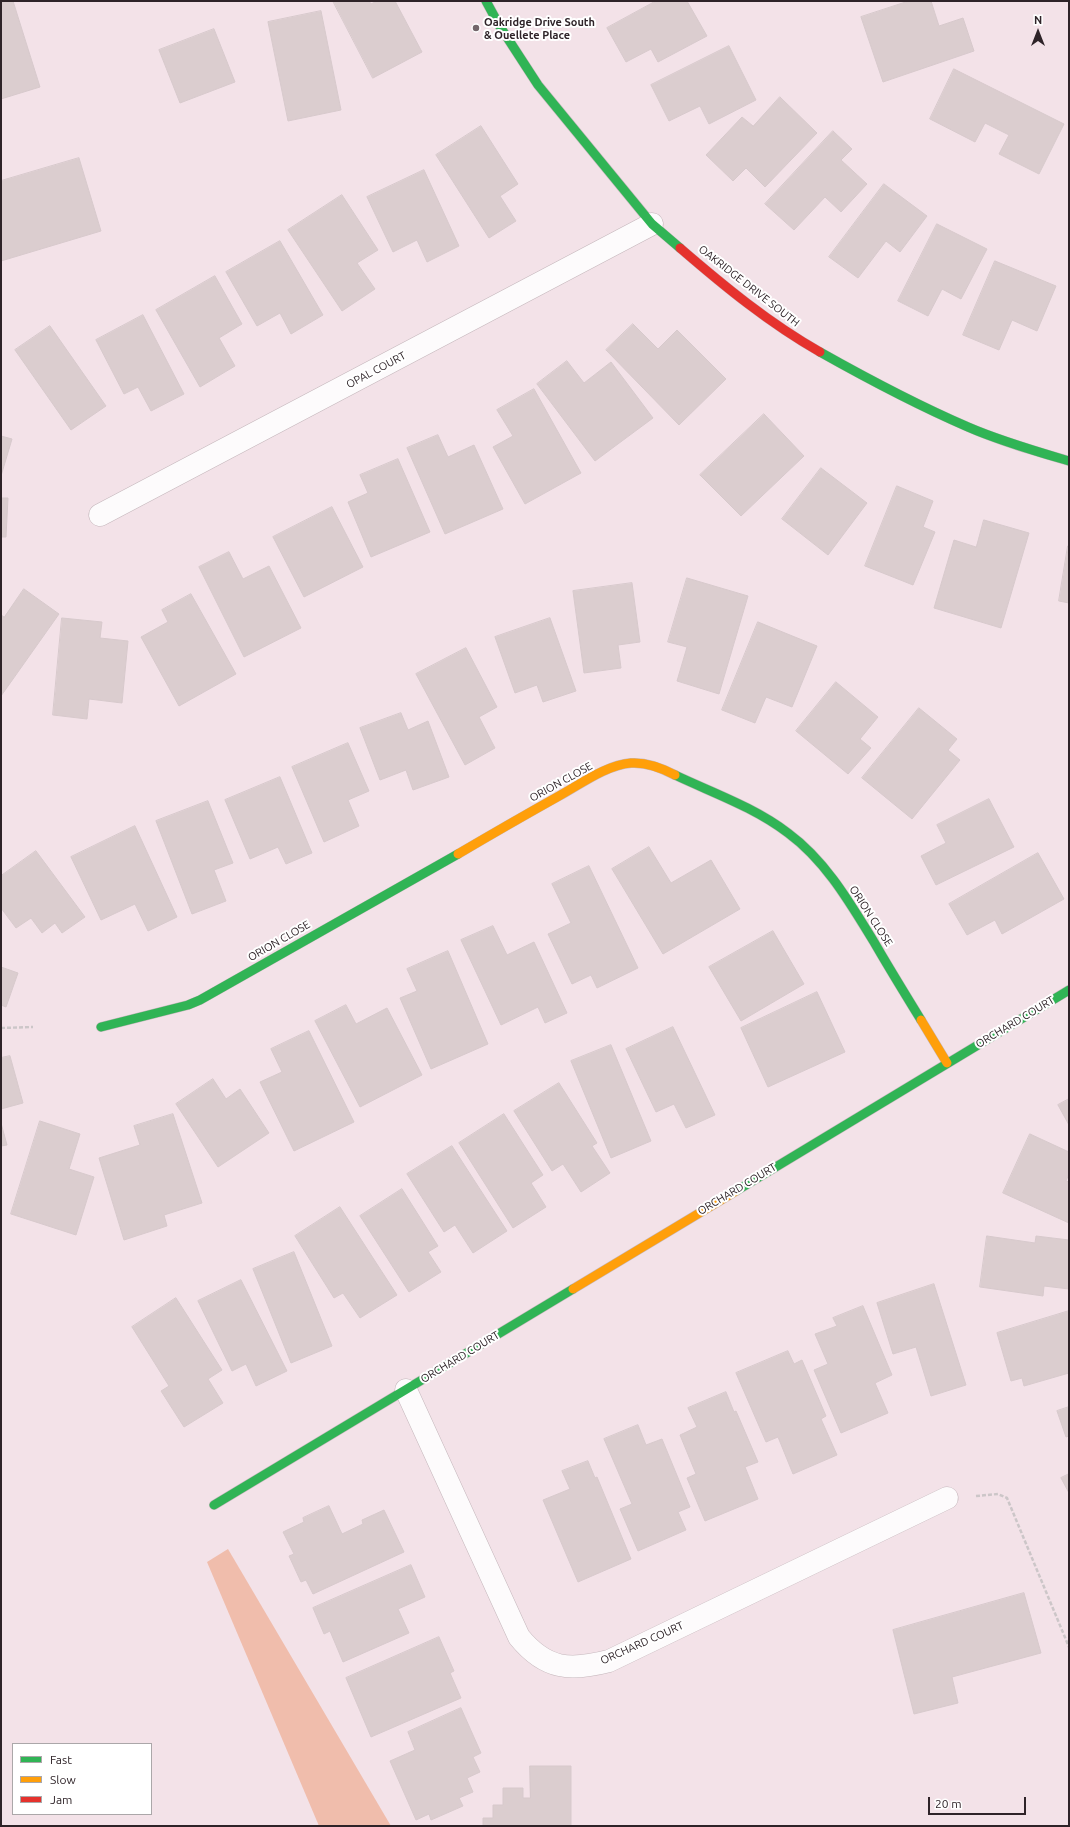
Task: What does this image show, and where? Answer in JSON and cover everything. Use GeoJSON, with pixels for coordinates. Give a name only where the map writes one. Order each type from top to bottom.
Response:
{"type":"FeatureCollection","features":[{"type":"Feature","properties":{"kind":"street","name":"OAKRIDGE DRIVE SOUTH"},"geometry":{"type":"LineString","coordinates":[[486,1],[499,25],[538,85],[580,138],[652,224],[723,285],[797,339],[880,386],[968,427],[1032,450],[1069,461]]}},
{"type":"Feature","properties":{"kind":"street","name":"OPAL COURT"},"geometry":{"type":"LineString","coordinates":[[100,515],[652,224]]}},
{"type":"Feature","properties":{"kind":"street","name":"ORION CLOSE"},"geometry":{"type":"LineString","coordinates":[[101,1027],[200,1000],[591,778],[608,770],[630,764],[642,764],[671,773],[753,811],[790,834],[804,846],[819,863],[856,914],[946,1063]]}},
{"type":"Feature","properties":{"kind":"street","name":"ORCHARD COURT"},"geometry":{"type":"LineString","coordinates":[[214,1505],[1069,990]]}},
{"type":"Feature","properties":{"kind":"street","name":"ORCHARD COURT"},"geometry":{"type":"LineString","coordinates":[[406,1390],[519,1637],[529,1649],[541,1659],[557,1665],[574,1667],[609,1661],[946,1498]]}},
{"type":"Feature","properties":{"kind":"path"},"geometry":{"type":"LineString","coordinates":[[1,1028],[33,1027]]}},
{"type":"Feature","properties":{"kind":"path"},"geometry":{"type":"LineString","coordinates":[[946,1498],[998,1494],[1007,1498],[1069,1647]]}},
{"type":"Feature","properties":{"kind":"shaded area"},"geometry":{"type":"Polygon","coordinates":[[[228,1549],[391,1826],[319,1826],[207,1562],[228,1549]]]}},
{"type":"Feature","properties":{"kind":"building"},"geometry":{"type":"Polygon","coordinates":[[[1,1],[13,1],[40,87],[1,99],[1,1]]]}},
{"type":"Feature","properties":{"kind":"building"},"geometry":{"type":"Polygon","coordinates":[[[333,1],[369,1],[371,4],[377,1],[395,1],[422,52],[373,78],[333,1]]]}},
{"type":"Feature","properties":{"kind":"building"},"geometry":{"type":"Polygon","coordinates":[[[656,1],[687,1],[707,36],[658,62],[651,49],[626,62],[607,28],[656,1]]]}},
{"type":"Feature","properties":{"kind":"building"},"geometry":{"type":"Polygon","coordinates":[[[909,1],[931,1],[939,26],[963,18],[974,51],[883,82],[861,17],[909,1]]]}},
{"type":"Feature","properties":{"kind":"building"},"geometry":{"type":"Polygon","coordinates":[[[321,11],[341,110],[288,121],[268,22],[321,11]]]}},
{"type":"Feature","properties":{"kind":"building"},"geometry":{"type":"Polygon","coordinates":[[[214,29],[235,82],[180,103],[159,50],[214,29]]]}},
{"type":"Feature","properties":{"kind":"building"},"geometry":{"type":"Polygon","coordinates":[[[729,46],[756,100],[709,124],[700,106],[669,121],[651,85],[729,46]]]}},
{"type":"Feature","properties":{"kind":"building"},"geometry":{"type":"Polygon","coordinates":[[[954,69],[1064,124],[1039,174],[999,154],[1009,135],[985,123],[975,142],[930,119],[954,69]]]}},
{"type":"Feature","properties":{"kind":"building"},"geometry":{"type":"Polygon","coordinates":[[[780,97],[817,133],[765,187],[746,168],[733,181],[706,155],[742,117],[753,126],[780,97]]]}},
{"type":"Feature","properties":{"kind":"building"},"geometry":{"type":"Polygon","coordinates":[[[481,126],[518,184],[500,196],[516,221],[489,238],[436,155],[481,126]]]}},
{"type":"Feature","properties":{"kind":"building"},"geometry":{"type":"Polygon","coordinates":[[[833,131],[852,149],[841,160],[867,184],[841,212],[825,197],[794,230],[765,204],[833,131]]]}},
{"type":"Feature","properties":{"kind":"building"},"geometry":{"type":"Polygon","coordinates":[[[79,158],[101,231],[1,261],[1,181],[79,158]]]}},
{"type":"Feature","properties":{"kind":"building"},"geometry":{"type":"Polygon","coordinates":[[[424,170],[459,246],[427,262],[417,240],[393,252],[367,197],[424,170]]]}},
{"type":"Feature","properties":{"kind":"building"},"geometry":{"type":"Polygon","coordinates":[[[884,184],[927,216],[900,252],[886,241],[858,278],[829,257],[884,184]]]}},
{"type":"Feature","properties":{"kind":"building"},"geometry":{"type":"Polygon","coordinates":[[[342,195],[378,250],[357,263],[375,289],[342,311],[288,230],[342,195]]]}},
{"type":"Feature","properties":{"kind":"building"},"geometry":{"type":"Polygon","coordinates":[[[937,224],[987,249],[961,299],[942,289],[928,316],[898,301],[937,224]]]}},
{"type":"Feature","properties":{"kind":"building"},"geometry":{"type":"Polygon","coordinates":[[[280,241],[323,315],[291,334],[280,313],[257,326],[226,272],[280,241]]]}},
{"type":"Feature","properties":{"kind":"building"},"geometry":{"type":"Polygon","coordinates":[[[995,261],[1056,286],[1037,331],[1012,320],[999,350],[963,335],[995,261]]]}},
{"type":"Feature","properties":{"kind":"building"},"geometry":{"type":"Polygon","coordinates":[[[215,276],[242,324],[219,338],[235,366],[200,387],[156,310],[215,276]]]}},
{"type":"Feature","properties":{"kind":"building"},"geometry":{"type":"Polygon","coordinates":[[[143,315],[184,394],[151,411],[138,387],[124,394],[96,340],[143,315]]]}},
{"type":"Feature","properties":{"kind":"building"},"geometry":{"type":"Polygon","coordinates":[[[633,324],[658,349],[677,330],[726,379],[679,425],[606,350],[633,324]]]}},
{"type":"Feature","properties":{"kind":"building"},"geometry":{"type":"Polygon","coordinates":[[[50,326],[106,406],[71,430],[15,350],[50,326]]]}},
{"type":"Feature","properties":{"kind":"building"},"geometry":{"type":"Polygon","coordinates":[[[567,361],[584,383],[611,362],[653,418],[595,461],[537,384],[567,361]]]}},
{"type":"Feature","properties":{"kind":"building"},"geometry":{"type":"Polygon","coordinates":[[[534,389],[581,473],[525,504],[493,447],[513,436],[497,410],[534,389]]]}},
{"type":"Feature","properties":{"kind":"building"},"geometry":{"type":"Polygon","coordinates":[[[764,414],[804,456],[741,516],[700,475],[764,414]]]}},
{"type":"Feature","properties":{"kind":"building"},"geometry":{"type":"Polygon","coordinates":[[[438,435],[448,457],[474,445],[503,509],[445,534],[407,448],[438,435]]]}},
{"type":"Feature","properties":{"kind":"building"},"geometry":{"type":"Polygon","coordinates":[[[1,436],[12,439],[1,476],[1,436]]]}},
{"type":"Feature","properties":{"kind":"building"},"geometry":{"type":"Polygon","coordinates":[[[398,459],[430,532],[371,557],[348,502],[368,493],[360,475],[398,459]]]}},
{"type":"Feature","properties":{"kind":"building"},"geometry":{"type":"Polygon","coordinates":[[[821,468],[867,503],[828,555],[782,519],[821,468]]]}},
{"type":"Feature","properties":{"kind":"building"},"geometry":{"type":"Polygon","coordinates":[[[897,486],[933,501],[923,527],[935,532],[913,585],[865,566],[897,486]]]}},
{"type":"Feature","properties":{"kind":"building"},"geometry":{"type":"Polygon","coordinates":[[[1,498],[8,498],[6,537],[1,537],[1,498]]]}},
{"type":"Feature","properties":{"kind":"building"},"geometry":{"type":"Polygon","coordinates":[[[332,507],[363,567],[304,597],[273,537],[332,507]]]}},
{"type":"Feature","properties":{"kind":"building"},"geometry":{"type":"Polygon","coordinates":[[[984,520],[1029,533],[1001,628],[934,608],[954,540],[976,547],[984,520]]]}},
{"type":"Feature","properties":{"kind":"building"},"geometry":{"type":"Polygon","coordinates":[[[1069,546],[1069,603],[1059,601],[1069,546]]]}},
{"type":"Feature","properties":{"kind":"building"},"geometry":{"type":"Polygon","coordinates":[[[229,552],[243,579],[269,566],[301,628],[244,657],[199,567],[229,552]]]}},
{"type":"Feature","properties":{"kind":"building"},"geometry":{"type":"Polygon","coordinates":[[[687,578],[748,596],[719,694],[677,681],[687,647],[668,642],[687,578]]]}},
{"type":"Feature","properties":{"kind":"building"},"geometry":{"type":"Polygon","coordinates":[[[632,583],[640,642],[618,645],[621,668],[584,673],[573,591],[632,583]]]}},
{"type":"Feature","properties":{"kind":"building"},"geometry":{"type":"Polygon","coordinates":[[[24,589],[59,614],[1,696],[1,615],[4,617],[24,589]]]}},
{"type":"Feature","properties":{"kind":"building"},"geometry":{"type":"Polygon","coordinates":[[[191,594],[236,674],[179,706],[141,637],[168,622],[162,610],[191,594]]]}},
{"type":"Feature","properties":{"kind":"building"},"geometry":{"type":"Polygon","coordinates":[[[62,618],[102,622],[100,638],[128,641],[122,703],[89,699],[87,719],[53,715],[62,618]]]}},
{"type":"Feature","properties":{"kind":"building"},"geometry":{"type":"Polygon","coordinates":[[[550,618],[576,691],[543,702],[537,685],[515,693],[495,637],[550,618]]]}},
{"type":"Feature","properties":{"kind":"building"},"geometry":{"type":"Polygon","coordinates":[[[758,622],[817,646],[792,707],[766,697],[755,723],[722,710],[758,622]]]}},
{"type":"Feature","properties":{"kind":"building"},"geometry":{"type":"Polygon","coordinates":[[[466,648],[497,707],[479,717],[495,748],[465,765],[416,674],[466,648]]]}},
{"type":"Feature","properties":{"kind":"building"},"geometry":{"type":"Polygon","coordinates":[[[836,682],[878,717],[860,739],[871,748],[848,774],[796,731],[836,682]]]}},
{"type":"Feature","properties":{"kind":"building"},"geometry":{"type":"Polygon","coordinates":[[[919,708],[957,739],[948,750],[960,760],[912,819],[862,778],[919,708]]]}},
{"type":"Feature","properties":{"kind":"building"},"geometry":{"type":"Polygon","coordinates":[[[401,713],[408,730],[428,721],[449,777],[413,790],[406,770],[380,780],[360,728],[401,713]]]}},
{"type":"Feature","properties":{"kind":"building"},"geometry":{"type":"Polygon","coordinates":[[[348,743],[369,791],[348,800],[359,826],[324,842],[292,767],[348,743]]]}},
{"type":"Feature","properties":{"kind":"building"},"geometry":{"type":"Polygon","coordinates":[[[280,777],[312,853],[286,864],[278,847],[250,859],[225,800],[280,777]]]}},
{"type":"Feature","properties":{"kind":"building"},"geometry":{"type":"Polygon","coordinates":[[[989,799],[1014,847],[936,885],[921,856],[946,843],[937,825],[989,799]]]}},
{"type":"Feature","properties":{"kind":"building"},"geometry":{"type":"Polygon","coordinates":[[[208,801],[233,863],[214,870],[226,901],[192,914],[156,821],[208,801]]]}},
{"type":"Feature","properties":{"kind":"building"},"geometry":{"type":"Polygon","coordinates":[[[135,826],[177,917],[148,931],[135,904],[101,920],[71,857],[135,826]]]}},
{"type":"Feature","properties":{"kind":"building"},"geometry":{"type":"Polygon","coordinates":[[[649,847],[671,883],[711,860],[740,909],[663,954],[612,869],[649,847]]]}},
{"type":"Feature","properties":{"kind":"building"},"geometry":{"type":"Polygon","coordinates":[[[36,851],[85,917],[62,933],[55,923],[42,933],[31,918],[16,928],[1,908],[1,876],[36,851]]]}},
{"type":"Feature","properties":{"kind":"building"},"geometry":{"type":"Polygon","coordinates":[[[1038,853],[1064,899],[1002,934],[995,920],[967,935],[949,904],[1038,853]]]}},
{"type":"Feature","properties":{"kind":"building"},"geometry":{"type":"Polygon","coordinates":[[[589,866],[638,968],[597,988],[591,975],[572,984],[548,934],[571,923],[552,884],[589,866]]]}},
{"type":"Feature","properties":{"kind":"building"},"geometry":{"type":"Polygon","coordinates":[[[493,926],[507,955],[534,942],[567,1013],[545,1023],[538,1007],[501,1025],[461,940],[493,926]]]}},
{"type":"Feature","properties":{"kind":"building"},"geometry":{"type":"Polygon","coordinates":[[[773,931],[804,984],[741,1021],[709,967],[773,931]]]}},
{"type":"Feature","properties":{"kind":"building"},"geometry":{"type":"Polygon","coordinates":[[[448,951],[488,1044],[431,1069],[400,998],[417,991],[407,969],[448,951]]]}},
{"type":"Feature","properties":{"kind":"building"},"geometry":{"type":"Polygon","coordinates":[[[1,967],[18,973],[6,1007],[1,1005],[1,967]]]}},
{"type":"Feature","properties":{"kind":"building"},"geometry":{"type":"Polygon","coordinates":[[[817,992],[845,1052],[768,1087],[741,1028],[817,992]]]}},
{"type":"Feature","properties":{"kind":"building"},"geometry":{"type":"Polygon","coordinates":[[[346,1005],[356,1024],[387,1008],[422,1075],[360,1107],[315,1021],[346,1005]]]}},
{"type":"Feature","properties":{"kind":"building"},"geometry":{"type":"Polygon","coordinates":[[[673,1027],[715,1115],[686,1128],[674,1104],[656,1112],[626,1049],[673,1027]]]}},
{"type":"Feature","properties":{"kind":"building"},"geometry":{"type":"Polygon","coordinates":[[[309,1031],[354,1122],[294,1151],[260,1082],[282,1072],[271,1049],[309,1031]]]}},
{"type":"Feature","properties":{"kind":"building"},"geometry":{"type":"Polygon","coordinates":[[[611,1045],[651,1141],[611,1158],[571,1061],[611,1045]]]}},
{"type":"Feature","properties":{"kind":"building"},"geometry":{"type":"Polygon","coordinates":[[[10,1056],[23,1103],[1,1109],[1,1058],[10,1056]]]}},
{"type":"Feature","properties":{"kind":"building"},"geometry":{"type":"Polygon","coordinates":[[[213,1079],[226,1099],[240,1089],[269,1133],[218,1167],[176,1104],[213,1079]]]}},
{"type":"Feature","properties":{"kind":"building"},"geometry":{"type":"Polygon","coordinates":[[[559,1083],[597,1143],[592,1146],[610,1173],[581,1192],[563,1164],[552,1171],[514,1111],[559,1083]]]}},
{"type":"Feature","properties":{"kind":"building"},"geometry":{"type":"Polygon","coordinates":[[[1069,1099],[1069,1125],[1058,1105],[1069,1099]]]}},
{"type":"Feature","properties":{"kind":"building"},"geometry":{"type":"Polygon","coordinates":[[[173,1114],[202,1203],[164,1215],[167,1226],[124,1240],[99,1158],[140,1145],[134,1126],[173,1114]]]}},
{"type":"Feature","properties":{"kind":"building"},"geometry":{"type":"Polygon","coordinates":[[[504,1114],[543,1175],[531,1183],[546,1207],[513,1228],[459,1143],[504,1114]]]}},
{"type":"Feature","properties":{"kind":"building"},"geometry":{"type":"Polygon","coordinates":[[[40,1121],[80,1134],[69,1169],[94,1177],[76,1235],[11,1214],[40,1121]]]}},
{"type":"Feature","properties":{"kind":"building"},"geometry":{"type":"Polygon","coordinates":[[[1,1123],[7,1145],[1,1146],[1,1123]]]}},
{"type":"Feature","properties":{"kind":"building"},"geometry":{"type":"Polygon","coordinates":[[[1030,1134],[1069,1152],[1069,1174],[1066,1181],[1069,1182],[1069,1223],[1003,1193],[1030,1134]]]}},
{"type":"Feature","properties":{"kind":"building"},"geometry":{"type":"Polygon","coordinates":[[[452,1146],[507,1231],[473,1253],[455,1225],[444,1232],[407,1174],[452,1146]]]}},
{"type":"Feature","properties":{"kind":"building"},"geometry":{"type":"Polygon","coordinates":[[[402,1189],[438,1246],[428,1252],[441,1272],[409,1292],[360,1216],[402,1189]]]}},
{"type":"Feature","properties":{"kind":"building"},"geometry":{"type":"Polygon","coordinates":[[[340,1207],[397,1295],[360,1318],[343,1293],[334,1298],[295,1236],[340,1207]]]}},
{"type":"Feature","properties":{"kind":"building"},"geometry":{"type":"Polygon","coordinates":[[[987,1236],[1035,1243],[1036,1236],[1069,1240],[1069,1289],[1044,1286],[1043,1296],[980,1287],[987,1236]]]}},
{"type":"Feature","properties":{"kind":"building"},"geometry":{"type":"Polygon","coordinates":[[[294,1252],[332,1346],[291,1363],[253,1269],[294,1252]]]}},
{"type":"Feature","properties":{"kind":"building"},"geometry":{"type":"Polygon","coordinates":[[[241,1280],[287,1371],[256,1386],[246,1364],[232,1371],[198,1301],[241,1280]]]}},
{"type":"Feature","properties":{"kind":"building"},"geometry":{"type":"Polygon","coordinates":[[[934,1284],[966,1385],[931,1396],[916,1347],[893,1354],[877,1303],[934,1284]]]}},
{"type":"Feature","properties":{"kind":"building"},"geometry":{"type":"Polygon","coordinates":[[[176,1298],[222,1370],[208,1379],[223,1403],[184,1427],[161,1391],[169,1386],[132,1327],[176,1298]]]}},
{"type":"Feature","properties":{"kind":"building"},"geometry":{"type":"Polygon","coordinates":[[[863,1306],[892,1375],[875,1383],[888,1413],[841,1433],[814,1370],[828,1364],[815,1334],[837,1326],[833,1318],[863,1306]]]}},
{"type":"Feature","properties":{"kind":"building"},"geometry":{"type":"Polygon","coordinates":[[[1069,1311],[1069,1373],[1024,1386],[1022,1378],[1011,1381],[997,1333],[1069,1311]]]}},
{"type":"Feature","properties":{"kind":"building"},"geometry":{"type":"Polygon","coordinates":[[[788,1351],[794,1364],[802,1360],[826,1416],[821,1419],[837,1455],[793,1474],[778,1437],[766,1442],[736,1373],[788,1351]]]}},
{"type":"Feature","properties":{"kind":"building"},"geometry":{"type":"Polygon","coordinates":[[[726,1392],[758,1462],[745,1467],[758,1499],[705,1521],[687,1478],[696,1474],[680,1435],[697,1427],[688,1408],[726,1392]]]}},
{"type":"Feature","properties":{"kind":"building"},"geometry":{"type":"Polygon","coordinates":[[[1069,1407],[1069,1436],[1066,1437],[1057,1411],[1069,1407]]]}},
{"type":"Feature","properties":{"kind":"building"},"geometry":{"type":"Polygon","coordinates":[[[638,1425],[646,1445],[662,1439],[690,1507],[678,1512],[686,1530],[638,1551],[620,1509],[632,1504],[604,1439],[638,1425]]]}},
{"type":"Feature","properties":{"kind":"building"},"geometry":{"type":"Polygon","coordinates":[[[588,1461],[595,1478],[597,1477],[631,1559],[578,1582],[543,1500],[570,1489],[562,1471],[588,1461]]]}},
{"type":"Feature","properties":{"kind":"building"},"geometry":{"type":"Polygon","coordinates":[[[1069,1474],[1069,1493],[1061,1478],[1069,1474]]]}},
{"type":"Feature","properties":{"kind":"building"},"geometry":{"type":"Polygon","coordinates":[[[329,1506],[342,1534],[363,1524],[362,1520],[384,1510],[404,1552],[313,1594],[306,1580],[301,1582],[289,1556],[294,1554],[283,1532],[304,1522],[303,1518],[329,1506]]]}},
{"type":"Feature","properties":{"kind":"building"},"geometry":{"type":"Polygon","coordinates":[[[411,1565],[425,1597],[398,1609],[409,1633],[343,1662],[330,1631],[324,1634],[313,1608],[411,1565]]]}},
{"type":"Feature","properties":{"kind":"building"},"geometry":{"type":"Polygon","coordinates":[[[1024,1593],[1041,1653],[952,1677],[958,1703],[914,1714],[893,1630],[1024,1593]]]}},
{"type":"Feature","properties":{"kind":"building"},"geometry":{"type":"Polygon","coordinates":[[[439,1637],[454,1671],[450,1673],[461,1698],[371,1737],[346,1678],[439,1637]]]}},
{"type":"Feature","properties":{"kind":"building"},"geometry":{"type":"Polygon","coordinates":[[[461,1708],[481,1753],[473,1757],[480,1772],[467,1778],[473,1792],[459,1798],[463,1806],[431,1820],[429,1814],[416,1820],[390,1761],[415,1750],[408,1732],[461,1708]]]}},
{"type":"Feature","properties":{"kind":"building"},"geometry":{"type":"Polygon","coordinates":[[[530,1766],[571,1766],[571,1826],[483,1826],[483,1818],[493,1818],[493,1805],[503,1805],[503,1788],[523,1788],[523,1798],[530,1798],[530,1766]]]}},
{"type":"Feature","properties":{"kind":"traffic: fast"},"geometry":{"type":"LineString","coordinates":[[486,1],[499,25],[538,85],[652,224],[680,248]]}},
{"type":"Feature","properties":{"kind":"traffic: fast"},"geometry":{"type":"LineString","coordinates":[[820,352],[930,410],[968,427],[1031,450],[1069,461]]}},
{"type":"Feature","properties":{"kind":"traffic: fast"},"geometry":{"type":"LineString","coordinates":[[675,775],[747,808],[775,824],[802,844],[836,883],[921,1020]]}},
{"type":"Feature","properties":{"kind":"traffic: fast"},"geometry":{"type":"LineString","coordinates":[[101,1027],[188,1005],[200,1000],[458,854]]}},
{"type":"Feature","properties":{"kind":"traffic: fast"},"geometry":{"type":"LineString","coordinates":[[736,1191],[1069,990]]}},
{"type":"Feature","properties":{"kind":"traffic: fast"},"geometry":{"type":"LineString","coordinates":[[214,1505],[573,1289]]}},
{"type":"Feature","properties":{"kind":"traffic: slow"},"geometry":{"type":"LineString","coordinates":[[458,854],[612,767],[622,764],[643,763],[660,768],[675,775]]}},
{"type":"Feature","properties":{"kind":"traffic: slow"},"geometry":{"type":"LineString","coordinates":[[921,1020],[947,1063]]}},
{"type":"Feature","properties":{"kind":"traffic: slow"},"geometry":{"type":"LineString","coordinates":[[573,1289],[736,1191]]}},
{"type":"Feature","properties":{"kind":"traffic: jam"},"geometry":{"type":"LineString","coordinates":[[680,248],[747,303],[783,329],[820,352]]}},
{"type":"Feature","properties":{"kind":"place","name":"Oakridge Drive South & Ouellete Place"},"geometry":{"type":"Point","coordinates":[476,28]}}]}
